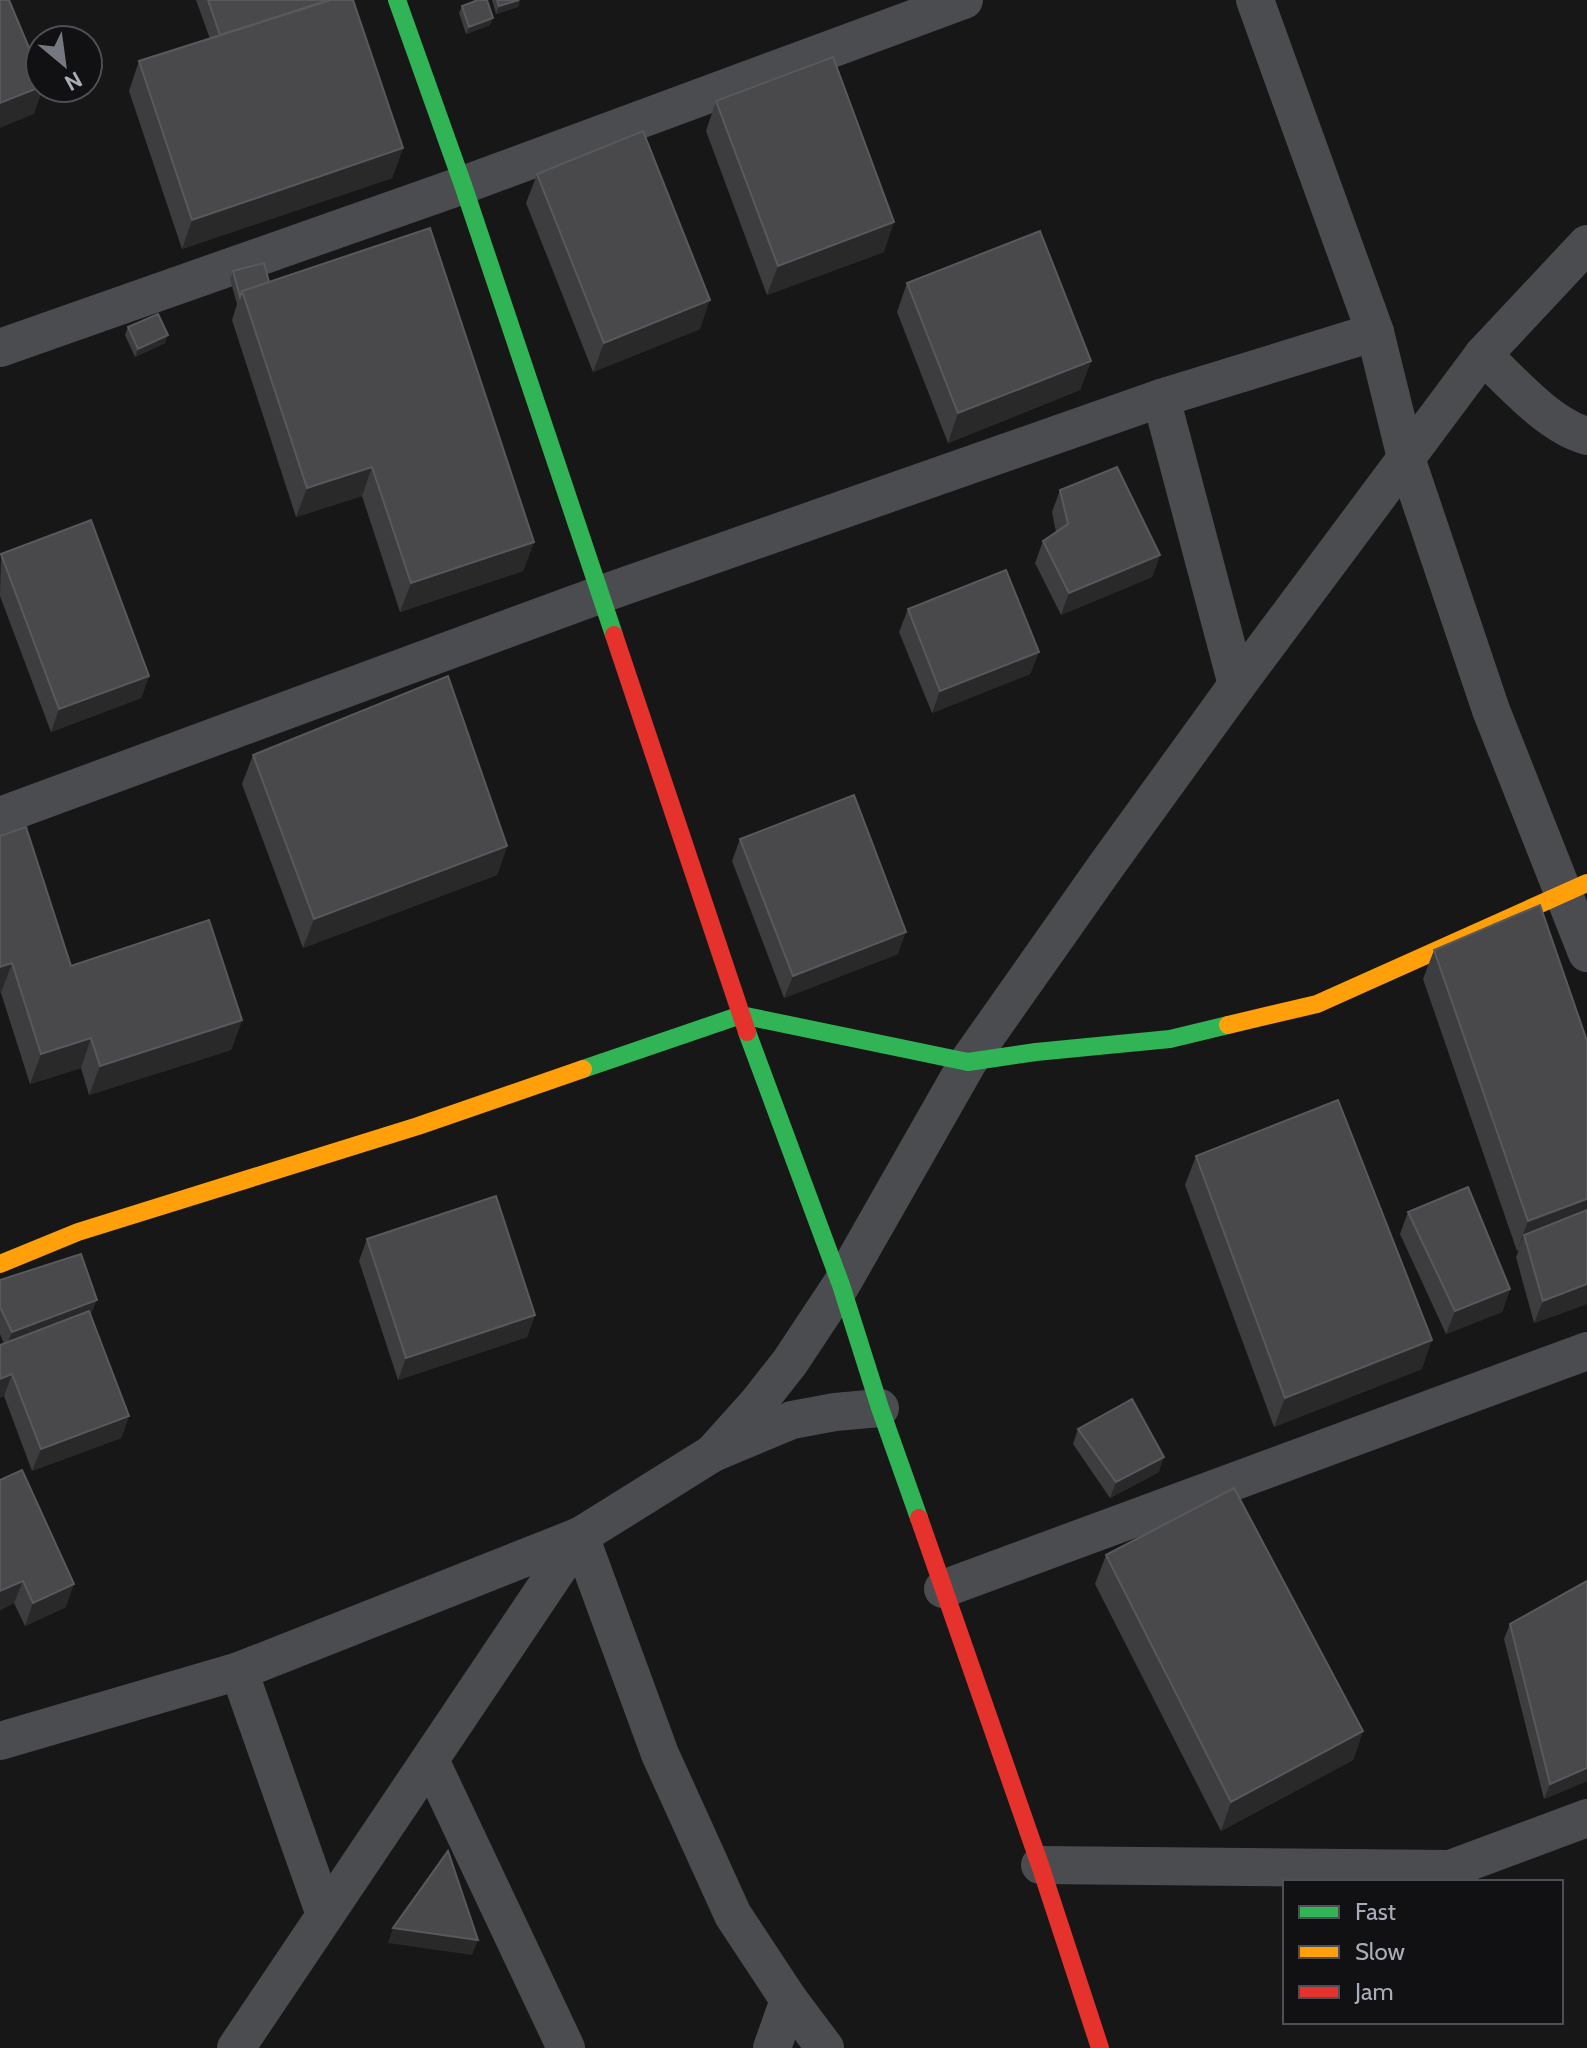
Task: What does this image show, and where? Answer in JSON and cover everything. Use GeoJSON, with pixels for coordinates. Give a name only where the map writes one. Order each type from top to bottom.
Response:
{"type":"FeatureCollection","features":[{"type":"Feature","properties":{"kind":"street"},"geometry":{"type":"LineString","coordinates":[[397,0],[463,185],[741,1015],[841,1285],[880,1408],[1040,1865],[1100,2048]]}},
{"type":"Feature","properties":{"kind":"street"},"geometry":{"type":"LineString","coordinates":[[0,348],[463,185],[964,0]]}},
{"type":"Feature","properties":{"kind":"street"},"geometry":{"type":"LineString","coordinates":[[1255,0],[1375,332],[1406,458],[1491,710],[1576,888],[1587,953]]}},
{"type":"Feature","properties":{"kind":"street"},"geometry":{"type":"LineString","coordinates":[[713,1453],[790,1362],[841,1285],[968,1062],[1106,866],[1483,355],[1587,244]]}},
{"type":"Feature","properties":{"kind":"street"},"geometry":{"type":"LineString","coordinates":[[0,816],[599,595],[1161,398],[1375,332]]}},
{"type":"Feature","properties":{"kind":"street"},"geometry":{"type":"LineString","coordinates":[[1483,355],[1542,410],[1575,432],[1587,436]]}},
{"type":"Feature","properties":{"kind":"street"},"geometry":{"type":"LineString","coordinates":[[1161,398],[1237,685]]}},
{"type":"Feature","properties":{"kind":"street"},"geometry":{"type":"LineString","coordinates":[[0,1264],[78,1232],[418,1126],[741,1015],[968,1062],[1170,1039],[1317,1004],[1576,888]]}},
{"type":"Feature","properties":{"kind":"street"},"geometry":{"type":"LineString","coordinates":[[943,1589],[1587,1351]]}},
{"type":"Feature","properties":{"kind":"street"},"geometry":{"type":"LineString","coordinates":[[0,1741],[239,1671],[580,1536],[713,1453],[792,1420],[880,1408]]}},
{"type":"Feature","properties":{"kind":"street"},"geometry":{"type":"LineString","coordinates":[[236,2048],[580,1536]]}},
{"type":"Feature","properties":{"kind":"street"},"geometry":{"type":"LineString","coordinates":[[580,1536],[660,1754],[733,1915],[825,2048]]}},
{"type":"Feature","properties":{"kind":"street"},"geometry":{"type":"LineString","coordinates":[[239,1671],[325,1915]]}},
{"type":"Feature","properties":{"kind":"street"},"geometry":{"type":"LineString","coordinates":[[430,1760],[566,2048]]}},
{"type":"Feature","properties":{"kind":"street"},"geometry":{"type":"LineString","coordinates":[[1040,1865],[1450,1869],[1587,1818]]}},
{"type":"Feature","properties":{"kind":"street"},"geometry":{"type":"LineString","coordinates":[[772,2048],[789,2000]]}},
{"type":"Feature","properties":{"kind":"building"},"geometry":{"type":"Polygon","coordinates":[[[0,0],[9,0],[24,36],[24,93],[0,103],[0,0]]]}},
{"type":"Feature","properties":{"kind":"building"},"geometry":{"type":"Polygon","coordinates":[[[208,0],[329,0],[220,35],[208,0]]]}},
{"type":"Feature","properties":{"kind":"building"},"geometry":{"type":"Polygon","coordinates":[[[331,0],[353,0],[403,148],[192,220],[139,61],[331,0]]]}},
{"type":"Feature","properties":{"kind":"building"},"geometry":{"type":"Polygon","coordinates":[[[487,0],[493,18],[469,27],[462,6],[487,0]]]}},
{"type":"Feature","properties":{"kind":"building"},"geometry":{"type":"Polygon","coordinates":[[[497,0],[519,0],[499,6],[497,0]]]}},
{"type":"Feature","properties":{"kind":"building"},"geometry":{"type":"Polygon","coordinates":[[[833,57],[894,222],[778,266],[716,101],[833,57]]]}},
{"type":"Feature","properties":{"kind":"building"},"geometry":{"type":"Polygon","coordinates":[[[643,131],[710,300],[604,343],[537,174],[643,131]]]}},
{"type":"Feature","properties":{"kind":"building"},"geometry":{"type":"Polygon","coordinates":[[[430,228],[534,542],[411,583],[372,467],[307,488],[242,291],[430,228]]]}},
{"type":"Feature","properties":{"kind":"building"},"geometry":{"type":"Polygon","coordinates":[[[1040,231],[1091,361],[958,413],[907,283],[1040,231]]]}},
{"type":"Feature","properties":{"kind":"building"},"geometry":{"type":"Polygon","coordinates":[[[264,263],[269,282],[242,291],[240,297],[233,271],[264,263]]]}},
{"type":"Feature","properties":{"kind":"building"},"geometry":{"type":"Polygon","coordinates":[[[158,314],[168,335],[138,349],[128,327],[158,314]]]}},
{"type":"Feature","properties":{"kind":"building"},"geometry":{"type":"Polygon","coordinates":[[[1117,467],[1160,555],[1069,593],[1043,541],[1068,524],[1060,490],[1117,467]]]}},
{"type":"Feature","properties":{"kind":"building"},"geometry":{"type":"Polygon","coordinates":[[[91,520],[149,676],[59,709],[1,554],[91,520]]]}},
{"type":"Feature","properties":{"kind":"building"},"geometry":{"type":"Polygon","coordinates":[[[1006,570],[1039,652],[940,691],[908,609],[1006,570]]]}},
{"type":"Feature","properties":{"kind":"building"},"geometry":{"type":"Polygon","coordinates":[[[448,676],[507,846],[314,919],[253,755],[448,676]]]}},
{"type":"Feature","properties":{"kind":"building"},"geometry":{"type":"Polygon","coordinates":[[[854,795],[906,932],[793,976],[740,839],[854,795]]]}},
{"type":"Feature","properties":{"kind":"building"},"geometry":{"type":"Polygon","coordinates":[[[26,827],[71,966],[209,920],[242,1020],[100,1066],[91,1038],[41,1054],[12,963],[0,967],[0,836],[26,827]]]}},
{"type":"Feature","properties":{"kind":"building"},"geometry":{"type":"Polygon","coordinates":[[[1540,905],[1587,1041],[1587,1199],[1528,1221],[1434,950],[1540,905]]]}},
{"type":"Feature","properties":{"kind":"building"},"geometry":{"type":"Polygon","coordinates":[[[1338,1100],[1432,1340],[1285,1398],[1196,1156],[1338,1100]]]}},
{"type":"Feature","properties":{"kind":"building"},"geometry":{"type":"Polygon","coordinates":[[[1468,1187],[1510,1289],[1455,1311],[1408,1212],[1468,1187]]]}},
{"type":"Feature","properties":{"kind":"building"},"geometry":{"type":"Polygon","coordinates":[[[496,1196],[535,1315],[406,1358],[367,1239],[496,1196]]]}},
{"type":"Feature","properties":{"kind":"building"},"geometry":{"type":"Polygon","coordinates":[[[1587,1210],[1587,1284],[1543,1301],[1524,1235],[1587,1210]]]}},
{"type":"Feature","properties":{"kind":"building"},"geometry":{"type":"Polygon","coordinates":[[[81,1254],[97,1300],[12,1332],[0,1307],[0,1280],[81,1254]]]}},
{"type":"Feature","properties":{"kind":"building"},"geometry":{"type":"Polygon","coordinates":[[[89,1311],[129,1416],[41,1449],[12,1374],[0,1379],[0,1345],[89,1311]]]}},
{"type":"Feature","properties":{"kind":"building"},"geometry":{"type":"Polygon","coordinates":[[[1132,1399],[1164,1457],[1116,1482],[1078,1429],[1132,1399]]]}},
{"type":"Feature","properties":{"kind":"building"},"geometry":{"type":"Polygon","coordinates":[[[22,1470],[74,1584],[33,1603],[23,1581],[0,1591],[0,1480],[22,1470]]]}},
{"type":"Feature","properties":{"kind":"building"},"geometry":{"type":"Polygon","coordinates":[[[1234,1488],[1363,1731],[1231,1802],[1106,1555],[1234,1488]]]}},
{"type":"Feature","properties":{"kind":"building"},"geometry":{"type":"Polygon","coordinates":[[[1587,1581],[1587,1768],[1550,1784],[1510,1624],[1587,1581]]]}},
{"type":"Feature","properties":{"kind":"building"},"geometry":{"type":"Polygon","coordinates":[[[448,1851],[478,1940],[393,1928],[448,1851]]]}},
{"type":"Feature","properties":{"kind":"traffic: fast"},"geometry":{"type":"LineString","coordinates":[[397,0],[463,185],[614,635]]}},
{"type":"Feature","properties":{"kind":"traffic: fast"},"geometry":{"type":"LineString","coordinates":[[583,1069],[741,1015],[968,1062],[1170,1039],[1228,1025]]}},
{"type":"Feature","properties":{"kind":"traffic: fast"},"geometry":{"type":"LineString","coordinates":[[747,1032],[841,1285],[919,1518]]}},
{"type":"Feature","properties":{"kind":"traffic: slow"},"geometry":{"type":"LineString","coordinates":[[1228,1025],[1317,1004],[1587,883]]}},
{"type":"Feature","properties":{"kind":"traffic: slow"},"geometry":{"type":"LineString","coordinates":[[0,1264],[78,1232],[418,1126],[583,1069]]}},
{"type":"Feature","properties":{"kind":"traffic: jam"},"geometry":{"type":"LineString","coordinates":[[614,635],[747,1032]]}},
{"type":"Feature","properties":{"kind":"traffic: jam"},"geometry":{"type":"LineString","coordinates":[[919,1518],[1100,2048]]}}]}
